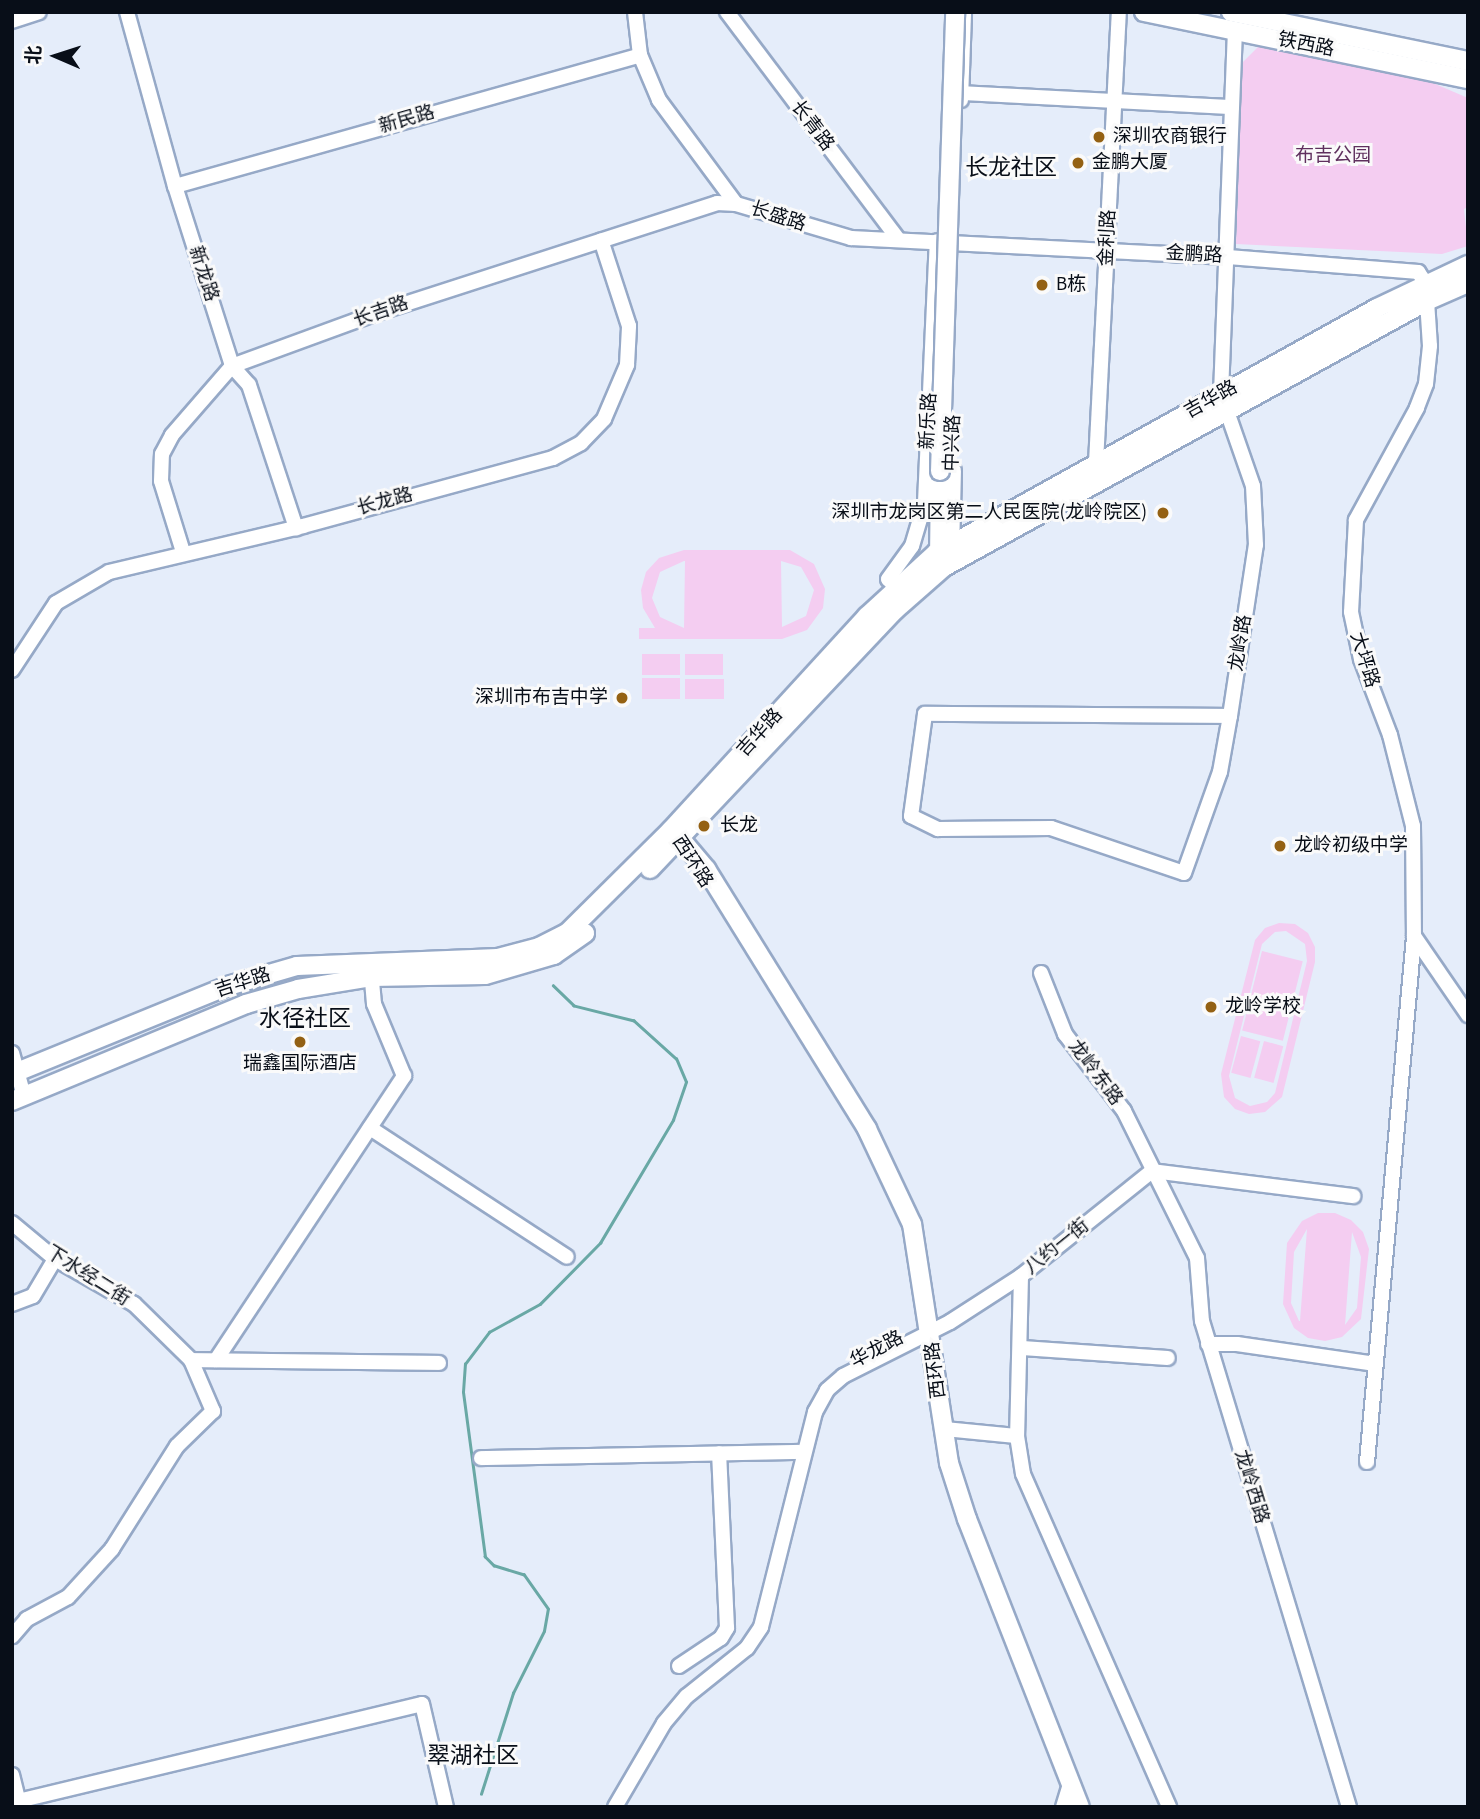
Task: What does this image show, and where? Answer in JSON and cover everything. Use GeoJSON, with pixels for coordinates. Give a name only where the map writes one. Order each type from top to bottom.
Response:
{"type":"FeatureCollection","features":[{"type":"Feature","properties":{"kind":"main road","name":"中兴路"},"geometry":{"type":"LineString","coordinates":[[940,560],[952,543],[946,471],[956,12]]}},
{"type":"Feature","properties":{"kind":"main road","name":"中兴路"},"geometry":{"type":"LineString","coordinates":[[940,560],[965,12]]}},
{"type":"Feature","properties":{"kind":"main road","name":"铁西路"},"geometry":{"type":"LineString","coordinates":[[1144,12],[1468,79]]}},
{"type":"Feature","properties":{"kind":"main road","name":"铁西路"},"geometry":{"type":"LineString","coordinates":[[1231,12],[1468,61]]}},
{"type":"Feature","properties":{"kind":"main road","name":"吉华路"},"geometry":{"type":"LineString","coordinates":[[14,1073],[228,986],[297,966],[485,975],[554,956],[593,927],[896,587],[1224,402],[1425,282],[1468,265]]}},
{"type":"Feature","properties":{"kind":"main road","name":"吉华路"},"geometry":{"type":"LineString","coordinates":[[952,543],[1096,463],[1468,283]]}},
{"type":"Feature","properties":{"kind":"main road","name":"吉华路"},"geometry":{"type":"LineString","coordinates":[[676,836],[940,560]]}},
{"type":"Feature","properties":{"kind":"main road","name":"西环路"},"geometry":{"type":"LineString","coordinates":[[676,836],[800,1034],[894,1202],[904,1227],[927,1328],[944,1429],[967,1519],[1067,1798]]}},
{"type":"Feature","properties":{"kind":"main road","name":"吉华路"},"geometry":{"type":"LineString","coordinates":[[18,1098],[246,1004],[371,970]]}},
{"type":"Feature","properties":{"kind":"main road","name":"西环路"},"geometry":{"type":"LineString","coordinates":[[927,1328],[942,1464],[1067,1798],[1080,1807]]}},
{"type":"Feature","properties":{"kind":"street"},"geometry":{"type":"LineString","coordinates":[[12,21],[39,12]]}},
{"type":"Feature","properties":{"kind":"street","name":"新龙路"},"geometry":{"type":"LineString","coordinates":[[127,12],[174,186],[232,366],[249,385],[296,528]]}},
{"type":"Feature","properties":{"kind":"street","name":"长盛路"},"geometry":{"type":"LineString","coordinates":[[635,12],[640,55],[659,100],[736,204],[851,238],[947,241]]}},
{"type":"Feature","properties":{"kind":"street","name":"长青路"},"geometry":{"type":"LineString","coordinates":[[727,12],[898,239]]}},
{"type":"Feature","properties":{"kind":"street"},"geometry":{"type":"LineString","coordinates":[[947,241],[956,12]]}},
{"type":"Feature","properties":{"kind":"street"},"geometry":{"type":"LineString","coordinates":[[947,241],[961,93],[965,12]]}},
{"type":"Feature","properties":{"kind":"street","name":"金利路"},"geometry":{"type":"LineString","coordinates":[[1096,463],[1119,12]]}},
{"type":"Feature","properties":{"kind":"street"},"geometry":{"type":"LineString","coordinates":[[1224,402],[1235,31]]}},
{"type":"Feature","properties":{"kind":"street","name":"新民路"},"geometry":{"type":"LineString","coordinates":[[174,186],[640,55]]}},
{"type":"Feature","properties":{"kind":"street"},"geometry":{"type":"LineString","coordinates":[[961,93],[1232,107]]}},
{"type":"Feature","properties":{"kind":"street","name":"长吉路"},"geometry":{"type":"LineString","coordinates":[[183,552],[161,481],[162,454],[172,435],[232,366],[377,313],[601,240],[717,203],[736,204]]}},
{"type":"Feature","properties":{"kind":"street","name":"长龙路"},"geometry":{"type":"LineString","coordinates":[[12,670],[40,622],[57,603],[90,579],[183,552],[296,528],[553,458],[581,443],[604,419],[627,365],[629,326],[601,240]]}},
{"type":"Feature","properties":{"kind":"street","name":"金鹏路"},"geometry":{"type":"LineString","coordinates":[[947,241],[1228,257],[1418,272],[1425,282]]}},
{"type":"Feature","properties":{"kind":"street","name":"新乐路"},"geometry":{"type":"LineString","coordinates":[[896,587],[888,579],[912,546],[925,502],[947,241]]}},
{"type":"Feature","properties":{"kind":"street","name":"大坪路"},"geometry":{"type":"LineString","coordinates":[[1367,1462],[1414,936],[1413,826],[1390,735],[1354,632],[1352,577],[1356,520],[1363,502],[1417,408],[1426,384],[1430,346],[1427,301]]}},
{"type":"Feature","properties":{"kind":"street","name":"龙岭路"},"geometry":{"type":"LineString","coordinates":[[1224,402],[1253,486],[1256,545],[1230,716],[1220,772],[1184,873],[1051,828],[938,829],[911,816],[925,714],[1230,716]]}},
{"type":"Feature","properties":{"kind":"street"},"geometry":{"type":"LineString","coordinates":[[1414,936],[1468,1015]]}},
{"type":"Feature","properties":{"kind":"street"},"geometry":{"type":"LineString","coordinates":[[216,1360],[404,1076],[374,1004],[371,970]]}},
{"type":"Feature","properties":{"kind":"street","name":"龙岭东路"},"geometry":{"type":"LineString","coordinates":[[1041,973],[1065,1034],[1124,1111],[1152,1171]]}},
{"type":"Feature","properties":{"kind":"street"},"geometry":{"type":"LineString","coordinates":[[12,1053],[18,1098]]}},
{"type":"Feature","properties":{"kind":"street"},"geometry":{"type":"LineString","coordinates":[[370,1128],[567,1257]]}},
{"type":"Feature","properties":{"kind":"street"},"geometry":{"type":"LineString","coordinates":[[1152,1171],[1353,1196]]}},
{"type":"Feature","properties":{"kind":"street","name":"八约一街"},"geometry":{"type":"LineString","coordinates":[[956,1315],[1021,1276],[1152,1171]]}},
{"type":"Feature","properties":{"kind":"street","name":"龙岭西路"},"geometry":{"type":"LineString","coordinates":[[1152,1171],[1196,1258],[1202,1321],[1208,1344],[1349,1807]]}},
{"type":"Feature","properties":{"kind":"street","name":"下水经二街"},"geometry":{"type":"LineString","coordinates":[[12,1223],[55,1259],[134,1304],[191,1360],[213,1411],[186,1437],[112,1549],[68,1597],[27,1619],[12,1636]]}},
{"type":"Feature","properties":{"kind":"street"},"geometry":{"type":"LineString","coordinates":[[12,1304],[33,1296],[55,1259]]}},
{"type":"Feature","properties":{"kind":"street"},"geometry":{"type":"LineString","coordinates":[[1021,1276],[1022,1348],[1017,1436],[1023,1474],[1169,1807]]}},
{"type":"Feature","properties":{"kind":"street","name":"华龙路"},"geometry":{"type":"LineString","coordinates":[[615,1807],[664,1723],[687,1696],[747,1648],[761,1627],[821,1400],[843,1376],[927,1328],[947,1313],[956,1315]]}},
{"type":"Feature","properties":{"kind":"street","name":"华龙路"},"geometry":{"type":"LineString","coordinates":[[607,1807],[673,1701],[741,1642],[755,1622],[813,1399],[826,1380],[927,1328]]}},
{"type":"Feature","properties":{"kind":"street"},"geometry":{"type":"LineString","coordinates":[[1208,1344],[1237,1344],[1376,1364]]}},
{"type":"Feature","properties":{"kind":"street"},"geometry":{"type":"LineString","coordinates":[[1022,1348],[1168,1358]]}},
{"type":"Feature","properties":{"kind":"street"},"geometry":{"type":"LineString","coordinates":[[191,1360],[439,1363]]}},
{"type":"Feature","properties":{"kind":"street"},"geometry":{"type":"LineString","coordinates":[[944,1429],[1017,1436]]}},
{"type":"Feature","properties":{"kind":"street"},"geometry":{"type":"LineString","coordinates":[[481,1458],[799,1452]]}},
{"type":"Feature","properties":{"kind":"street"},"geometry":{"type":"LineString","coordinates":[[679,1665],[721,1638],[727,1628],[719,1453]]}},
{"type":"Feature","properties":{"kind":"street"},"geometry":{"type":"LineString","coordinates":[[12,1776],[19,1804],[422,1704],[446,1807]]}},
{"type":"Feature","properties":{"kind":"green space","name":"布吉公园"},"geometry":{"type":"Polygon","coordinates":[[[1260,45],[1433,83],[1468,98],[1468,207],[1464,209],[1468,246],[1442,254],[1236,244],[1242,63],[1260,45]]]}},
{"type":"Feature","properties":{"kind":"green space"},"geometry":{"type":"Polygon","coordinates":[[[684,550],[790,550],[814,564],[825,589],[823,608],[807,630],[782,639],[639,639],[639,628],[655,628],[643,608],[641,590],[646,572],[659,558],[684,550]],[[685,561],[660,572],[652,598],[660,617],[684,628],[685,561]],[[781,561],[782,627],[806,616],[814,590],[801,567],[781,561]]]}},
{"type":"Feature","properties":{"kind":"green space"},"geometry":{"type":"Polygon","coordinates":[[[642,654],[680,654],[680,675],[642,675],[642,654]]]}},
{"type":"Feature","properties":{"kind":"green space"},"geometry":{"type":"Polygon","coordinates":[[[685,654],[723,654],[723,675],[685,675],[685,654]]]}},
{"type":"Feature","properties":{"kind":"green space"},"geometry":{"type":"Polygon","coordinates":[[[642,678],[680,678],[680,699],[642,699],[642,678]]]}},
{"type":"Feature","properties":{"kind":"green space"},"geometry":{"type":"Polygon","coordinates":[[[685,679],[724,679],[724,699],[685,699],[685,679]]]}},
{"type":"Feature","properties":{"kind":"green space"},"geometry":{"type":"Polygon","coordinates":[[[1279,923],[1295,924],[1308,933],[1315,947],[1315,962],[1282,1097],[1265,1112],[1249,1114],[1235,1109],[1224,1097],[1221,1074],[1255,940],[1265,928],[1279,923]],[[1286,931],[1275,932],[1262,944],[1229,1076],[1235,1098],[1250,1106],[1267,1102],[1275,1093],[1307,961],[1305,944],[1286,931]]]}},
{"type":"Feature","properties":{"kind":"green space"},"geometry":{"type":"Polygon","coordinates":[[[1262,951],[1303,961],[1283,1041],[1242,1031],[1262,951]]]}},
{"type":"Feature","properties":{"kind":"green space"},"geometry":{"type":"Polygon","coordinates":[[[1241,1036],[1260,1041],[1250,1078],[1231,1073],[1241,1036]]]}},
{"type":"Feature","properties":{"kind":"green space"},"geometry":{"type":"Polygon","coordinates":[[[1264,1041],[1283,1046],[1273,1083],[1254,1078],[1264,1041]]]}},
{"type":"Feature","properties":{"kind":"green space"},"geometry":{"type":"Polygon","coordinates":[[[1318,1213],[1335,1213],[1351,1220],[1363,1232],[1369,1249],[1361,1319],[1342,1337],[1325,1341],[1308,1338],[1294,1328],[1283,1304],[1287,1243],[1302,1221],[1318,1213]],[[1307,1229],[1294,1252],[1291,1303],[1299,1321],[1300,1321],[1307,1229]],[[1352,1232],[1345,1325],[1357,1308],[1361,1257],[1352,1232]]]}},
{"type":"Feature","properties":{"kind":"waterway"},"geometry":{"type":"LineString","coordinates":[[481,1794],[513,1693],[544,1631],[548,1609],[524,1575],[494,1566],[485,1557],[463,1392],[465,1364],[489,1332],[540,1304],[600,1243],[673,1120],[686,1082],[676,1059],[634,1021],[574,1006],[553,986]]}},
{"type":"Feature","properties":{"kind":"place","name":"深圳农商银行"},"geometry":{"type":"Point","coordinates":[1099,137]}},
{"type":"Feature","properties":{"kind":"place","name":"金鹏大厦"},"geometry":{"type":"Point","coordinates":[1078,163]}},
{"type":"Feature","properties":{"kind":"place","name":"B栋"},"geometry":{"type":"Point","coordinates":[1042,285]}},
{"type":"Feature","properties":{"kind":"place","name":"深圳市龙岗区第二人民医院(龙岭院区)"},"geometry":{"type":"Point","coordinates":[1163,513]}},
{"type":"Feature","properties":{"kind":"place","name":"深圳市布吉中学"},"geometry":{"type":"Point","coordinates":[622,698]}},
{"type":"Feature","properties":{"kind":"place","name":"长龙"},"geometry":{"type":"Point","coordinates":[704,826]}},
{"type":"Feature","properties":{"kind":"place","name":"龙岭初级中学"},"geometry":{"type":"Point","coordinates":[1280,846]}},
{"type":"Feature","properties":{"kind":"place","name":"龙岭学校"},"geometry":{"type":"Point","coordinates":[1211,1007]}},
{"type":"Feature","properties":{"kind":"place","name":"瑞鑫国际酒店"},"geometry":{"type":"Point","coordinates":[300,1042]}},
{"type":"Feature","properties":{"kind":"district","name":"长龙社区"},"geometry":{"type":"Point","coordinates":[1011,168]}},
{"type":"Feature","properties":{"kind":"district","name":"水径社区"},"geometry":{"type":"Point","coordinates":[305,1019]}},
{"type":"Feature","properties":{"kind":"district","name":"翠湖社区"},"geometry":{"type":"Point","coordinates":[473,1756]}}]}
